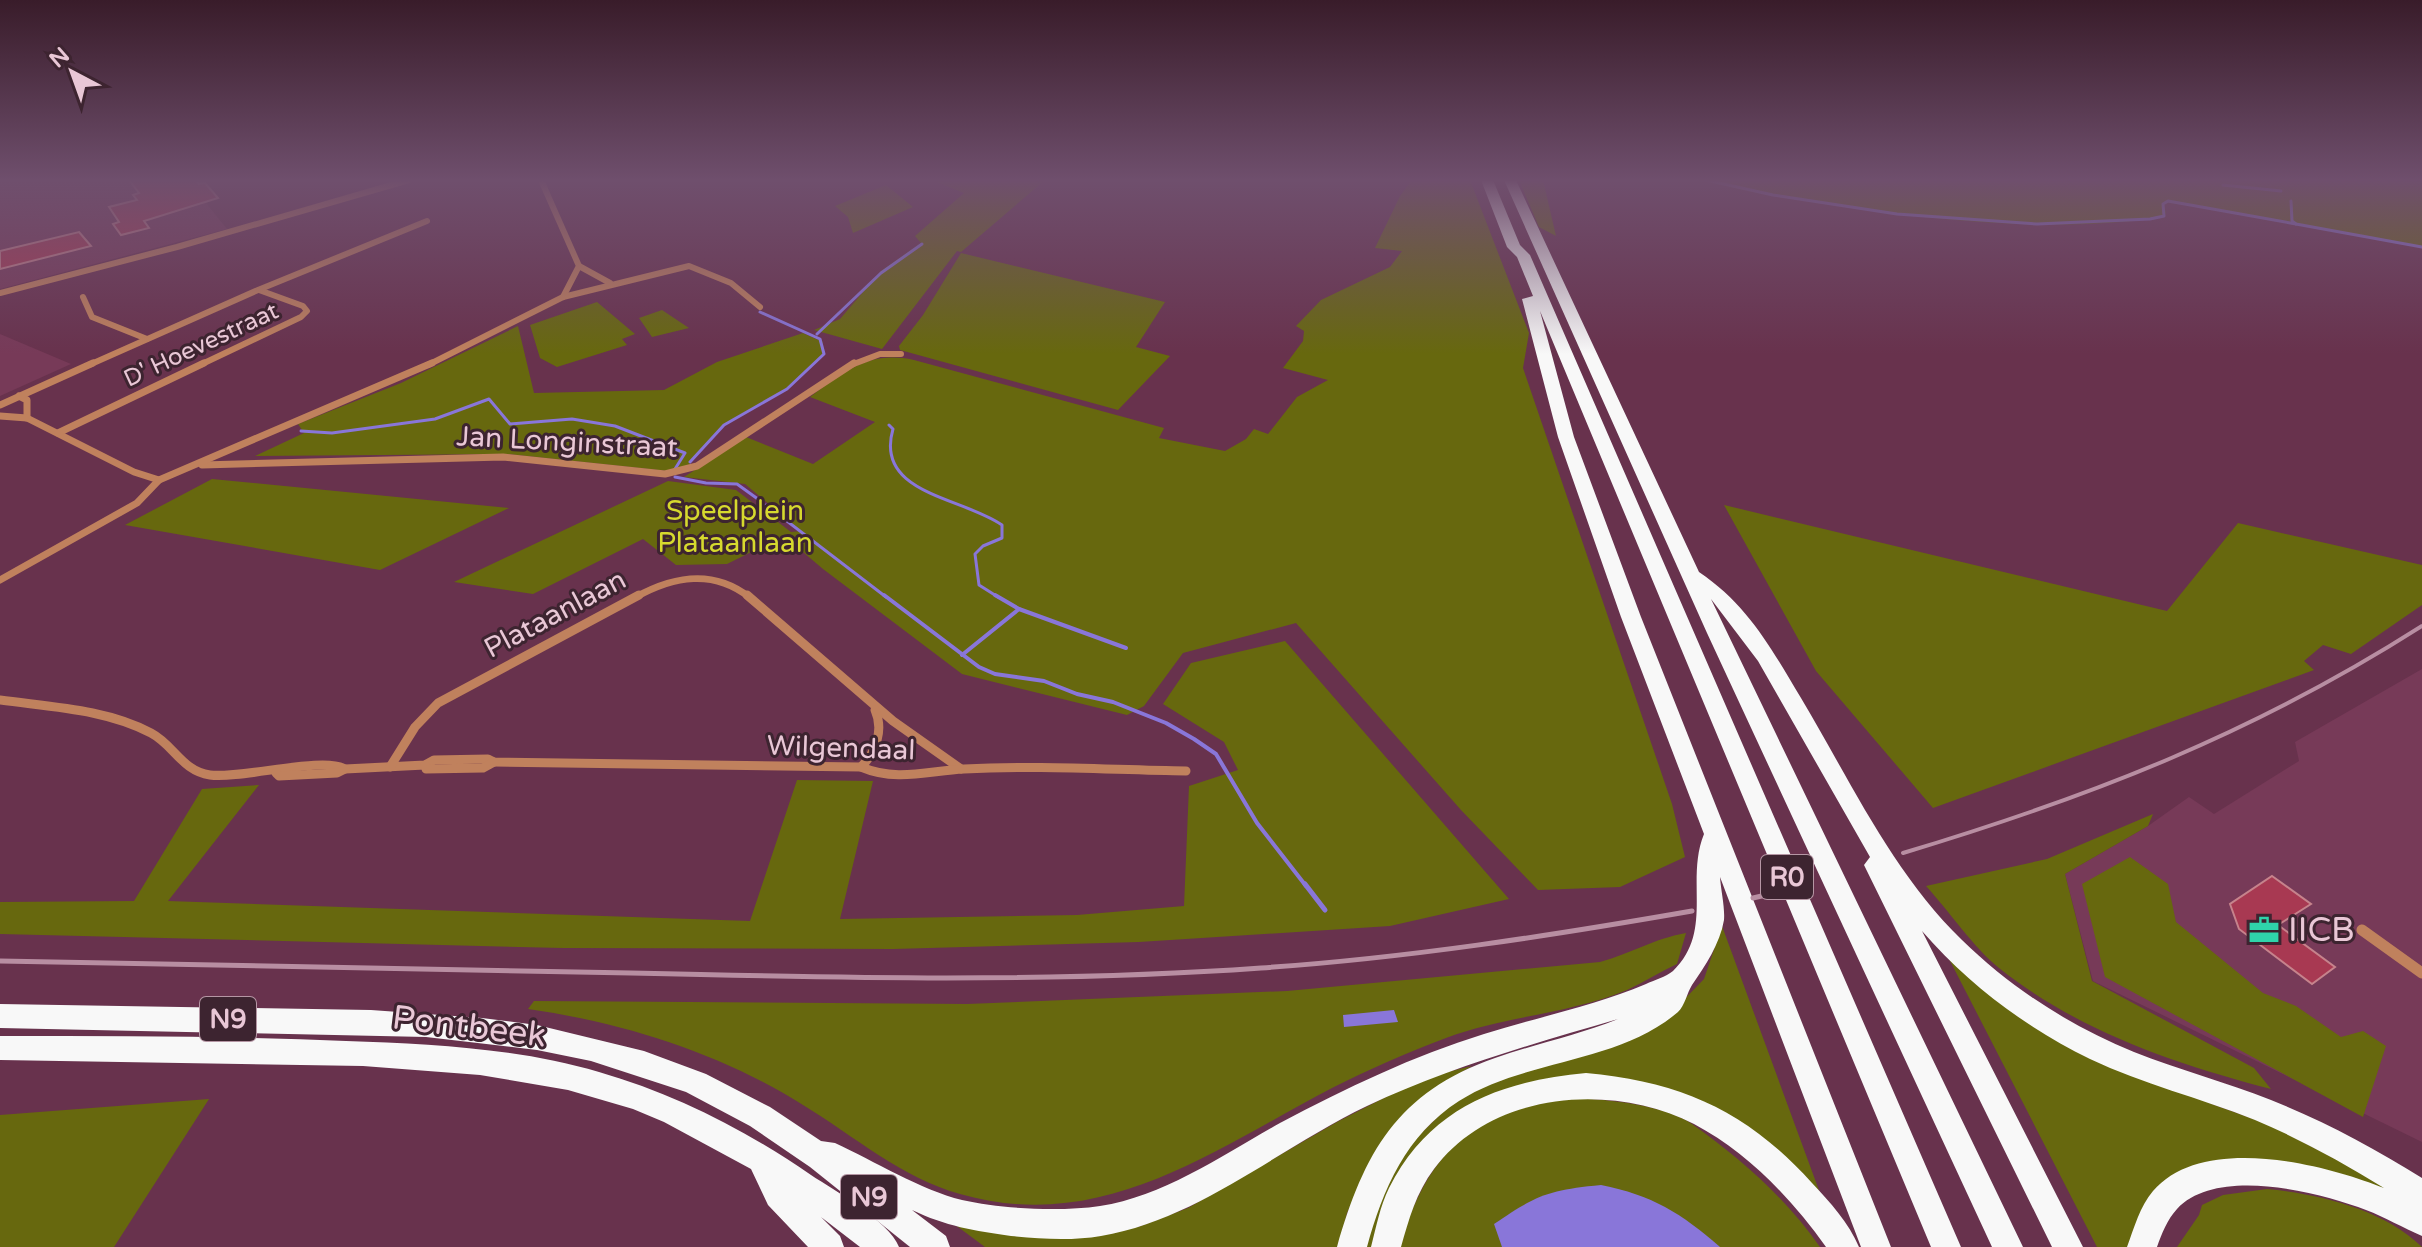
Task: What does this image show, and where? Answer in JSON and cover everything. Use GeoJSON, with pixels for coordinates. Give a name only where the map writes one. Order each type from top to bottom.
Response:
{"type":"FeatureCollection","features":[{"type":"Feature","properties":{"kind":"highway","name":"R0"},"geometry":{"type":"LineString","coordinates":[[1510,238],[1514,247],[1523,255],[1586,399],[1688,646],[1946,1247]]}},
{"type":"Feature","properties":{"kind":"highway","name":"R0"},"geometry":{"type":"LineString","coordinates":[[1537,238],[1691,576],[2008,1247]]}},
{"type":"Feature","properties":{"kind":"highway"},"geometry":{"type":"LineString","coordinates":[[1514,247],[1512,255],[1535,314],[1576,468],[1714,837],[1876,1247]]}},
{"type":"Feature","properties":{"kind":"highway"},"geometry":{"type":"LineString","coordinates":[[1691,576],[1724,599],[1770,666],[1820,747],[1863,827],[1916,906],[1950,945],[1990,981],[2046,1021],[2125,1061],[2282,1118],[2341,1147],[2422,1195]]}},
{"type":"Feature","properties":{"kind":"highway"},"geometry":{"type":"LineString","coordinates":[[1863,827],[1867,846],[2068,1247]]}},
{"type":"Feature","properties":{"kind":"highway"},"geometry":{"type":"LineString","coordinates":[[1352,1247],[1367,1193],[1388,1154],[1417,1119],[1449,1092],[1495,1071],[1624,1030],[1671,1002],[1680,981],[1696,961],[1711,920],[1707,864],[1714,837]]}},
{"type":"Feature","properties":{"kind":"highway"},"geometry":{"type":"LineString","coordinates":[[804,1145],[962,1215],[1042,1224],[1101,1221],[1167,1201],[1354,1098],[1422,1068],[1484,1046],[1620,1007],[1680,981]]}},
{"type":"Feature","properties":{"kind":"highway","name":"N9"},"geometry":{"type":"LineString","coordinates":[[0,1016],[369,1021],[553,1040],[637,1062],[696,1083],[745,1108],[804,1145],[935,1247]]}},
{"type":"Feature","properties":{"kind":"highway","name":"Pontbeek"},"geometry":{"type":"LineString","coordinates":[[0,1048],[241,1049],[459,1059],[597,1084],[653,1103],[761,1159],[884,1247]]}},
{"type":"Feature","properties":{"kind":"highway"},"geometry":{"type":"LineString","coordinates":[[1386,1247],[1389,1225],[1410,1177],[1447,1132],[1482,1109],[1528,1092],[1610,1085],[1682,1104],[1722,1127],[1769,1160],[1819,1211],[1844,1247]]}},
{"type":"Feature","properties":{"kind":"highway"},"geometry":{"type":"LineString","coordinates":[[761,1159],[778,1195],[829,1247]]}},
{"type":"Feature","properties":{"kind":"highway"},"geometry":{"type":"LineString","coordinates":[[2142,1247],[2153,1216],[2171,1193],[2198,1180],[2230,1171],[2265,1171],[2296,1176],[2400,1208],[2422,1221]]}},
{"type":"Feature","properties":{"kind":"highway"},"geometry":{"type":"LineString","coordinates":[[2367,1198],[2422,1237]]}},
{"type":"Feature","properties":{"kind":"street"},"geometry":{"type":"LineString","coordinates":[[0,293],[207,238]]}},
{"type":"Feature","properties":{"kind":"street"},"geometry":{"type":"LineString","coordinates":[[0,405],[258,290],[385,238]]}},
{"type":"Feature","properties":{"kind":"street"},"geometry":{"type":"LineString","coordinates":[[567,238],[579,266],[610,283]]}},
{"type":"Feature","properties":{"kind":"street"},"geometry":{"type":"LineString","coordinates":[[563,297],[579,266]]}},
{"type":"Feature","properties":{"kind":"street","name":"Jan Longinstraat"},"geometry":{"type":"LineString","coordinates":[[1,578],[137,503],[159,480],[267,432],[401,379],[563,297],[689,266],[731,283],[760,307]]}},
{"type":"Feature","properties":{"kind":"street","name":"D' Hoevestraat"},"geometry":{"type":"LineString","coordinates":[[58,433],[301,317],[307,311],[303,306],[258,290]]}},
{"type":"Feature","properties":{"kind":"street"},"geometry":{"type":"LineString","coordinates":[[83,297],[92,317],[147,339]]}},
{"type":"Feature","properties":{"kind":"street","name":"Jan Longinstraat"},"geometry":{"type":"LineString","coordinates":[[197,465],[503,457],[665,474],[682,472],[697,466],[856,362],[880,354],[901,354]]}},
{"type":"Feature","properties":{"kind":"street"},"geometry":{"type":"LineString","coordinates":[[19,396],[27,400],[27,418]]}},
{"type":"Feature","properties":{"kind":"street"},"geometry":{"type":"LineString","coordinates":[[0,416],[27,418],[134,472],[159,480]]}},
{"type":"Feature","properties":{"kind":"street","name":"Plataanlaan"},"geometry":{"type":"LineString","coordinates":[[390,767],[415,727],[438,703],[648,590],[688,578],[717,579],[736,588],[825,662],[875,709],[922,746],[961,769]]}},
{"type":"Feature","properties":{"kind":"street","name":"Wilgendaal"},"geometry":{"type":"LineString","coordinates":[[0,700],[96,717],[148,732],[166,742],[187,766],[198,772],[275,772],[279,776],[425,765],[426,769],[483,768],[494,762],[861,767],[874,774],[947,773],[961,769],[1186,771]]}},
{"type":"Feature","properties":{"kind":"street"},"geometry":{"type":"LineString","coordinates":[[861,767],[869,760],[879,732],[880,717],[875,709]]}},
{"type":"Feature","properties":{"kind":"street"},"geometry":{"type":"LineString","coordinates":[[2362,930],[2420,968]]}},
{"type":"Feature","properties":{"kind":"shaded area"},"geometry":{"type":"Polygon","coordinates":[[[0,238],[192,238],[0,289],[0,238]]]}},
{"type":"Feature","properties":{"kind":"shaded area"},"geometry":{"type":"Polygon","coordinates":[[[0,334],[71,364],[0,396],[0,334]]]}},
{"type":"Feature","properties":{"kind":"shaded area"},"geometry":{"type":"Polygon","coordinates":[[[2422,669],[2422,1142],[2093,981],[2065,874],[2148,826],[2189,797],[2214,814],[2299,761],[2295,742],[2422,669]]]}},
{"type":"Feature","properties":{"kind":"shaded area"},"geometry":{"type":"Polygon","coordinates":[[[1394,1010],[1398,1022],[1344,1027],[1343,1015],[1394,1010]]]}},
{"type":"Feature","properties":{"kind":"shaded area"},"geometry":{"type":"Polygon","coordinates":[[[1601,1185],[1636,1194],[1665,1207],[1720,1247],[1502,1247],[1494,1224],[1509,1214],[1544,1196],[1601,1185]]]}},
{"type":"Feature","properties":{"kind":"green space"},"geometry":{"type":"Polygon","coordinates":[[[917,238],[977,238],[961,252],[957,251],[882,349],[814,330],[840,319],[881,271],[921,243],[917,238]]]}},
{"type":"Feature","properties":{"kind":"green space","name":"Speelplein Plataanlaan"},"geometry":{"type":"Polygon","coordinates":[[[1380,238],[1492,238],[1529,333],[1523,368],[1672,804],[1685,857],[1620,887],[1538,890],[1461,810],[1296,623],[1183,653],[1144,706],[1127,715],[962,674],[784,536],[727,564],[676,565],[643,539],[533,594],[454,582],[668,481],[736,490],[791,532],[801,531],[745,484],[684,477],[746,437],[813,464],[875,422],[810,397],[858,365],[884,358],[914,360],[1164,428],[1159,438],[1225,451],[1246,439],[1254,429],[1268,434],[1297,397],[1328,380],[1283,368],[1303,341],[1304,331],[1296,326],[1321,300],[1390,267],[1402,251],[1375,248],[1380,238]]]}},
{"type":"Feature","properties":{"kind":"green space"},"geometry":{"type":"Polygon","coordinates":[[[2373,238],[2422,238],[2422,247],[2373,238]]]}},
{"type":"Feature","properties":{"kind":"green space"},"geometry":{"type":"Polygon","coordinates":[[[961,253],[1165,302],[1136,347],[1170,356],[1118,410],[900,350],[899,346],[923,315],[961,253]]]}},
{"type":"Feature","properties":{"kind":"green space"},"geometry":{"type":"Polygon","coordinates":[[[597,302],[635,334],[622,339],[627,345],[557,367],[540,358],[530,325],[597,302]]]}},
{"type":"Feature","properties":{"kind":"green space"},"geometry":{"type":"Polygon","coordinates":[[[662,310],[689,328],[652,337],[639,318],[662,310]]]}},
{"type":"Feature","properties":{"kind":"green space"},"geometry":{"type":"Polygon","coordinates":[[[518,326],[534,393],[664,390],[717,362],[803,333],[823,342],[824,354],[787,389],[724,425],[685,469],[677,472],[508,454],[255,456],[304,433],[298,424],[401,383],[518,326]]]}},
{"type":"Feature","properties":{"kind":"green space"},"geometry":{"type":"Polygon","coordinates":[[[212,479],[509,508],[380,570],[125,525],[212,479]]]}},
{"type":"Feature","properties":{"kind":"green space"},"geometry":{"type":"Polygon","coordinates":[[[1724,505],[2167,611],[2238,523],[2422,565],[2422,605],[2351,654],[2323,645],[2304,661],[2314,670],[1933,808],[1816,671],[1724,505]]]}},
{"type":"Feature","properties":{"kind":"green space"},"geometry":{"type":"Polygon","coordinates":[[[1285,641],[1509,899],[1390,926],[1139,942],[893,949],[563,948],[0,934],[0,902],[134,901],[202,789],[259,785],[168,901],[750,921],[797,780],[873,781],[840,919],[1077,915],[1184,906],[1189,786],[1238,770],[1224,742],[1163,704],[1191,663],[1285,641]]]}},
{"type":"Feature","properties":{"kind":"green space"},"geometry":{"type":"Polygon","coordinates":[[[2153,814],[2148,826],[2065,874],[2092,981],[2254,1068],[2271,1089],[2129,1043],[2061,1010],[1990,960],[1926,886],[2047,859],[2153,814]]]}},
{"type":"Feature","properties":{"kind":"green space"},"geometry":{"type":"Polygon","coordinates":[[[2130,857],[2168,884],[2176,922],[2263,993],[2296,1006],[2341,1037],[2363,1031],[2386,1046],[2363,1117],[2105,977],[2082,884],[2130,857]]]}},
{"type":"Feature","properties":{"kind":"green space"},"geometry":{"type":"Polygon","coordinates":[[[1722,926],[1824,1204],[1651,1090],[1472,1105],[1375,1247],[1363,1247],[1396,1158],[1458,1097],[1670,1014],[1704,979],[1722,926]]]}},
{"type":"Feature","properties":{"kind":"green space"},"geometry":{"type":"Polygon","coordinates":[[[1686,933],[1677,964],[1627,990],[1583,1005],[1446,1038],[1346,1081],[1199,1160],[1155,1180],[1109,1195],[1061,1203],[1012,1204],[939,1187],[898,1167],[803,1105],[705,1055],[636,1032],[528,1009],[534,1001],[967,1004],[1287,991],[1600,962],[1686,933]]]}},
{"type":"Feature","properties":{"kind":"green space"},"geometry":{"type":"Polygon","coordinates":[[[1946,953],[2209,1103],[2270,1125],[2422,1204],[2284,1164],[2143,1209],[2129,1247],[2097,1247],[1946,953]]]}},
{"type":"Feature","properties":{"kind":"green space"},"geometry":{"type":"Polygon","coordinates":[[[1472,1066],[1443,1083],[1367,1169],[1347,1213],[1339,1247],[985,1247],[954,1224],[1138,1227],[1188,1208],[1337,1122],[1423,1078],[1472,1066]]]}},
{"type":"Feature","properties":{"kind":"green space"},"geometry":{"type":"Polygon","coordinates":[[[1573,1098],[1651,1108],[1692,1124],[1761,1180],[1820,1247],[1398,1247],[1425,1184],[1440,1160],[1459,1141],[1481,1125],[1506,1113],[1573,1098]]]}},
{"type":"Feature","properties":{"kind":"green space"},"geometry":{"type":"Polygon","coordinates":[[[209,1099],[114,1247],[0,1247],[0,1115],[209,1099]]]}},
{"type":"Feature","properties":{"kind":"green space"},"geometry":{"type":"Polygon","coordinates":[[[2267,1189],[2308,1195],[2370,1213],[2422,1247],[2177,1247],[2199,1215],[2202,1205],[2223,1195],[2267,1189]]]}},
{"type":"Feature","properties":{"kind":"building"},"geometry":{"type":"Polygon","coordinates":[[[53,238],[84,238],[91,246],[0,269],[0,251],[53,238]]]}},
{"type":"Feature","properties":{"kind":"building","name":"IICB"},"geometry":{"type":"Polygon","coordinates":[[[2272,876],[2311,904],[2278,925],[2335,967],[2312,984],[2239,929],[2230,904],[2272,876]]]}},
{"type":"Feature","properties":{"kind":"waterway"},"geometry":{"type":"LineString","coordinates":[[2374,238],[2422,247]]}},
{"type":"Feature","properties":{"kind":"waterway"},"geometry":{"type":"LineString","coordinates":[[817,334],[881,273],[922,244]]}},
{"type":"Feature","properties":{"kind":"waterway"},"geometry":{"type":"LineString","coordinates":[[690,462],[724,425],[787,389],[824,354],[820,339],[760,312]]}},
{"type":"Feature","properties":{"kind":"waterway"},"geometry":{"type":"LineString","coordinates":[[301,431],[332,433],[435,419],[489,399],[510,424],[572,419],[615,426],[685,453],[675,469]]}},
{"type":"Feature","properties":{"kind":"waterway"},"geometry":{"type":"LineString","coordinates":[[889,425],[893,429],[891,451],[896,467],[909,481],[1002,525],[1002,538],[983,546],[975,554],[979,585],[998,597]]}},
{"type":"Feature","properties":{"kind":"waterway"},"geometry":{"type":"LineString","coordinates":[[675,477],[706,483],[737,484],[762,502]]}},
{"type":"Feature","properties":{"kind":"waterway"},"geometry":{"type":"LineString","coordinates":[[766,505],[886,597]]}},
{"type":"Feature","properties":{"kind":"waterway"},"geometry":{"type":"LineString","coordinates":[[884,595],[963,655]]}},
{"type":"Feature","properties":{"kind":"waterway"},"geometry":{"type":"LineString","coordinates":[[995,595],[1019,609]]}},
{"type":"Feature","properties":{"kind":"waterway"},"geometry":{"type":"LineString","coordinates":[[963,655],[1019,609]]}},
{"type":"Feature","properties":{"kind":"waterway"},"geometry":{"type":"LineString","coordinates":[[1019,609],[1126,648]]}},
{"type":"Feature","properties":{"kind":"waterway"},"geometry":{"type":"LineString","coordinates":[[963,655],[995,674],[1044,681],[1077,694],[1113,702],[1166,723],[1194,739],[1216,754],[1257,823],[1306,886]]}},
{"type":"Feature","properties":{"kind":"waterway"},"geometry":{"type":"LineString","coordinates":[[1305,884],[1325,910]]}},
{"type":"Feature","properties":{"kind":"railway"},"geometry":{"type":"LineString","coordinates":[[1903,853],[2041,809],[2171,758],[2297,699],[2422,626]]}},
{"type":"Feature","properties":{"kind":"railway"},"geometry":{"type":"LineString","coordinates":[[1753,898],[1766,895]]}},
{"type":"Feature","properties":{"kind":"railway"},"geometry":{"type":"LineString","coordinates":[[0,961],[867,978],[1104,976],[1261,968],[1369,958],[1531,937],[1692,911]]}},
{"type":"Feature","properties":{"kind":"place","name":"IICB"},"geometry":{"type":"Point","coordinates":[2264,930]}}]}
